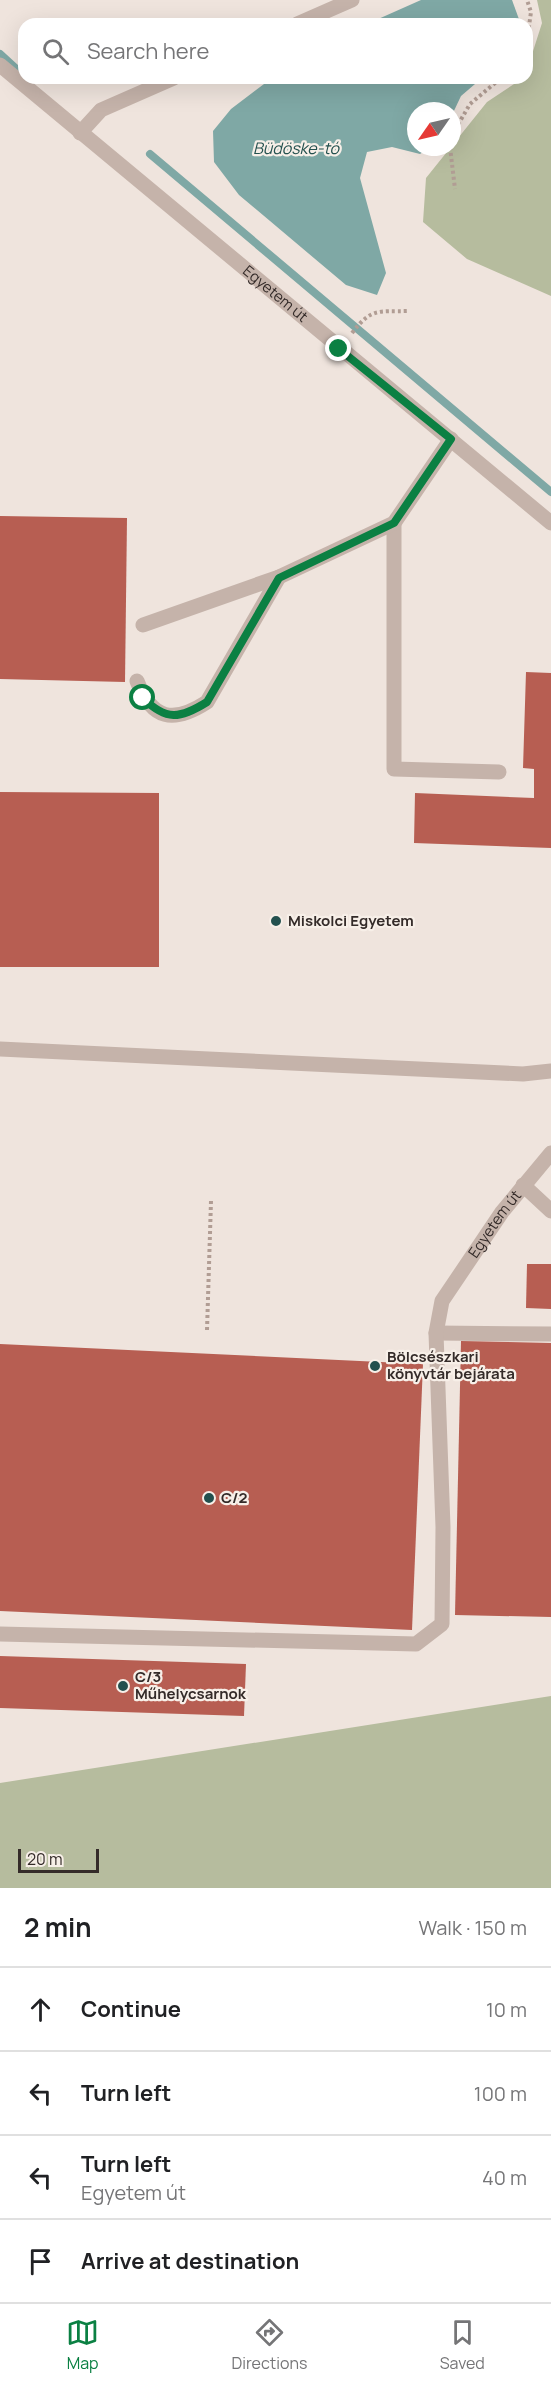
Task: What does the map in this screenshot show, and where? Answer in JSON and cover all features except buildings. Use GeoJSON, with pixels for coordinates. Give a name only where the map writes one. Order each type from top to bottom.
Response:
{"type":"FeatureCollection","features":[{"type":"Feature","properties":{"kind":"street"},"geometry":{"type":"LineString","coordinates":[[311,18],[352,0]]}},
{"type":"Feature","properties":{"kind":"street","name":"Egyetem út"},"geometry":{"type":"LineString","coordinates":[[0,65],[18,80]]}},
{"type":"Feature","properties":{"kind":"street","name":"Egyetem út"},"geometry":{"type":"LineString","coordinates":[[22,84],[551,523]]}},
{"type":"Feature","properties":{"kind":"street"},"geometry":{"type":"LineString","coordinates":[[80,133],[101,110],[160,84]]}},
{"type":"Feature","properties":{"kind":"street"},"geometry":{"type":"LineString","coordinates":[[142,625],[279,578],[394,523],[451,439]]}},
{"type":"Feature","properties":{"kind":"street"},"geometry":{"type":"LineString","coordinates":[[394,523],[394,769],[499,772]]}},
{"type":"Feature","properties":{"kind":"street"},"geometry":{"type":"LineString","coordinates":[[137,681],[143,698],[156,711],[172,716],[190,713],[207,702],[279,578]]}},
{"type":"Feature","properties":{"kind":"street"},"geometry":{"type":"LineString","coordinates":[[0,1049],[523,1074],[551,1071]]}},
{"type":"Feature","properties":{"kind":"street","name":"Egyetem út"},"geometry":{"type":"LineString","coordinates":[[436,1333],[442,1301],[502,1212],[551,1153]]}},
{"type":"Feature","properties":{"kind":"street"},"geometry":{"type":"LineString","coordinates":[[523,1185],[551,1211]]}},
{"type":"Feature","properties":{"kind":"street"},"geometry":{"type":"LineString","coordinates":[[0,1634],[417,1644],[442,1624],[443,1527],[436,1333],[551,1334]]}},
{"type":"Feature","properties":{"kind":"path"},"geometry":{"type":"LineString","coordinates":[[527,0],[531,12],[530,18]]}},
{"type":"Feature","properties":{"kind":"path"},"geometry":{"type":"LineString","coordinates":[[461,120],[470,104],[494,84]]}},
{"type":"Feature","properties":{"kind":"path"},"geometry":{"type":"LineString","coordinates":[[451,156],[455,189]]}},
{"type":"Feature","properties":{"kind":"path"},"geometry":{"type":"LineString","coordinates":[[353,332],[364,317],[377,312],[409,311]]}},
{"type":"Feature","properties":{"kind":"path"},"geometry":{"type":"LineString","coordinates":[[207,1330],[211,1201]]}},
{"type":"Feature","properties":{"kind":"green space"},"geometry":{"type":"Polygon","coordinates":[[[537,0],[551,0],[551,296],[467,259],[423,222],[426,178],[444,156],[461,156],[461,134],[487,102],[514,84],[533,84],[533,51],[542,23],[537,0]]]}},
{"type":"Feature","properties":{"kind":"green space"},"geometry":{"type":"Polygon","coordinates":[[[551,1696],[551,1888],[0,1888],[0,1783],[551,1696]]]}},
{"type":"Feature","properties":{"kind":"water"},"geometry":{"type":"Polygon","coordinates":[[[421,0],[512,0],[519,18],[380,18],[421,0]]]}},
{"type":"Feature","properties":{"kind":"water","name":"Büdöske-tó"},"geometry":{"type":"Polygon","coordinates":[[[264,84],[475,84],[461,96],[458,102],[407,102],[407,151],[392,147],[367,152],[360,178],[386,273],[377,295],[346,285],[239,195],[214,162],[213,131],[231,109],[264,84]]]}},
{"type":"Feature","properties":{"kind":"waterway"},"geometry":{"type":"LineString","coordinates":[[0,54],[18,70]]}},
{"type":"Feature","properties":{"kind":"waterway"},"geometry":{"type":"LineString","coordinates":[[150,154],[551,492]]}},
{"type":"Feature","properties":{"kind":"place","name":"Miskolci Egyetem"},"geometry":{"type":"Point","coordinates":[276,921]}},
{"type":"Feature","properties":{"kind":"place","name":"Bölcsészkari könyvtár bejárata"},"geometry":{"type":"Point","coordinates":[375,1366]}},
{"type":"Feature","properties":{"kind":"place","name":"C/2"},"geometry":{"type":"Point","coordinates":[209,1498]}},
{"type":"Feature","properties":{"kind":"place","name":"C/3 Műhelycsarnok"},"geometry":{"type":"Point","coordinates":[123,1686]}},
{"type":"Feature","properties":{"kind":"route"},"geometry":{"type":"LineString","coordinates":[[143,698],[156,711],[172,716],[190,713],[207,702],[279,578],[394,523],[451,439],[339,349]]}}]}
